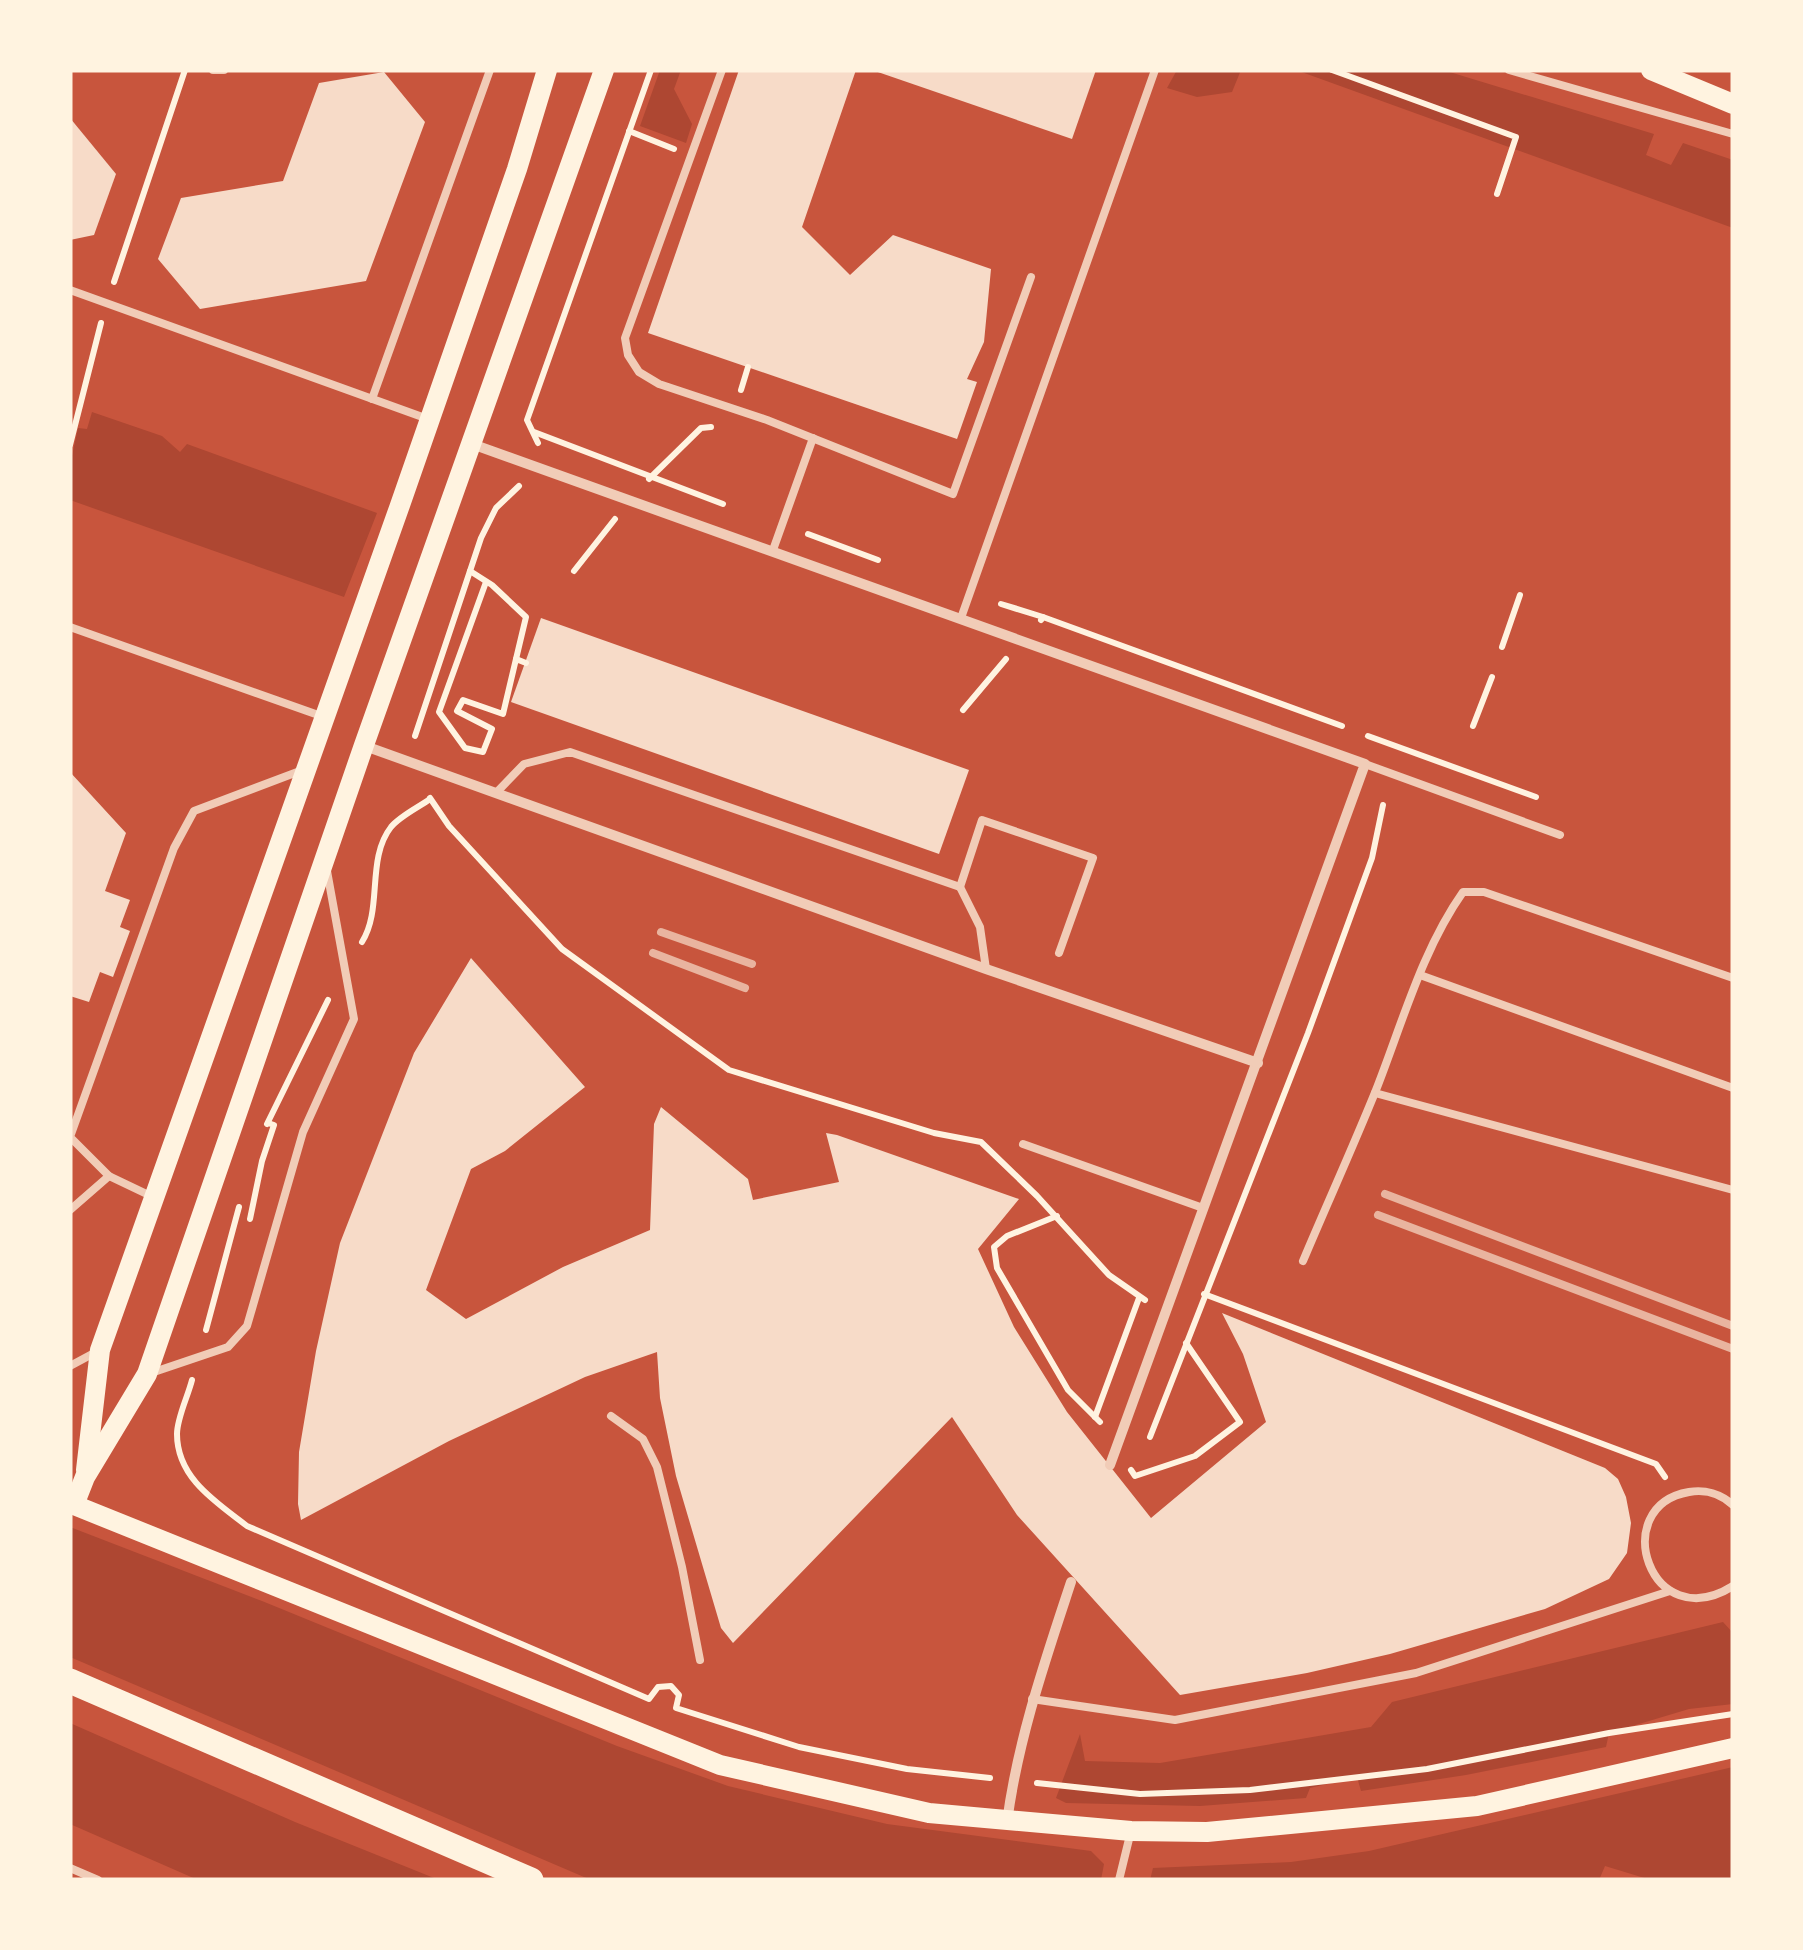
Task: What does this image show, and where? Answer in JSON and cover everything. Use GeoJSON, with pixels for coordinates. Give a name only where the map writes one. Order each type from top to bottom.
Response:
{"type":"FeatureCollection","features":[{"type":"Feature","properties":{"kind":"main road"},"geometry":{"type":"LineString","coordinates":[[86,1477],[100,1350],[517,169],[547,70]]}},
{"type":"Feature","properties":{"kind":"main road"},"geometry":{"type":"LineString","coordinates":[[604,70],[324,859],[147,1374],[86,1477],[74,1506],[720,1765],[930,1813],[1130,1831],[1207,1832],[1477,1806],[1733,1748]]}},
{"type":"Feature","properties":{"kind":"main road"},"geometry":{"type":"LineString","coordinates":[[1651,70],[1733,104]]}},
{"type":"Feature","properties":{"kind":"main road"},"geometry":{"type":"LineString","coordinates":[[70,1681],[530,1880]]}},
{"type":"Feature","properties":{"kind":"street"},"geometry":{"type":"LineString","coordinates":[[472,444],[1365,764],[1110,1466]]}},
{"type":"Feature","properties":{"kind":"street"},"geometry":{"type":"LineString","coordinates":[[364,746],[1258,1064]]}},
{"type":"Feature","properties":{"kind":"street"},"geometry":{"type":"LineString","coordinates":[[1007,1822],[1012,1780],[1032,1699],[1072,1582]]}},
{"type":"Feature","properties":{"kind":"lane"},"geometry":{"type":"LineString","coordinates":[[213,70],[224,70]]}},
{"type":"Feature","properties":{"kind":"lane"},"geometry":{"type":"LineString","coordinates":[[372,399],[490,70]]}},
{"type":"Feature","properties":{"kind":"lane"},"geometry":{"type":"LineString","coordinates":[[722,70],[625,338],[628,355],[639,372],[659,384],[813,438],[953,494],[1031,277]]}},
{"type":"Feature","properties":{"kind":"lane"},"geometry":{"type":"LineString","coordinates":[[961,618],[1155,70]]}},
{"type":"Feature","properties":{"kind":"lane"},"geometry":{"type":"LineString","coordinates":[[1509,70],[1733,134]]}},
{"type":"Feature","properties":{"kind":"lane"},"geometry":{"type":"LineString","coordinates":[[70,290],[429,419]]}},
{"type":"Feature","properties":{"kind":"lane"},"geometry":{"type":"LineString","coordinates":[[773,550],[813,438]]}},
{"type":"Feature","properties":{"kind":"lane"},"geometry":{"type":"LineString","coordinates":[[70,628],[324,717]]}},
{"type":"Feature","properties":{"kind":"lane"},"geometry":{"type":"LineString","coordinates":[[496,793],[524,764],[570,752],[960,886]]}},
{"type":"Feature","properties":{"kind":"lane"},"geometry":{"type":"LineString","coordinates":[[1365,764],[1560,835]]}},
{"type":"Feature","properties":{"kind":"lane"},"geometry":{"type":"LineString","coordinates":[[154,1197],[109,1176],[70,1137],[174,848],[194,811],[304,769]]}},
{"type":"Feature","properties":{"kind":"lane"},"geometry":{"type":"LineString","coordinates":[[986,970],[980,927],[960,886],[982,820],[1093,858],[1059,954]]}},
{"type":"Feature","properties":{"kind":"lane"},"geometry":{"type":"LineString","coordinates":[[147,1374],[228,1347],[247,1326],[303,1132],[354,1019],[324,859]]}},
{"type":"Feature","properties":{"kind":"lane"},"geometry":{"type":"LineString","coordinates":[[1303,1261],[1375,1093],[1420,975],[1448,913],[1463,892],[1484,892],[1733,978]]}},
{"type":"Feature","properties":{"kind":"lane"},"geometry":{"type":"LineString","coordinates":[[1420,975],[1733,1088]]}},
{"type":"Feature","properties":{"kind":"lane"},"geometry":{"type":"LineString","coordinates":[[1375,1093],[1733,1190]]}},
{"type":"Feature","properties":{"kind":"lane"},"geometry":{"type":"LineString","coordinates":[[1024,1144],[1204,1208]]}},
{"type":"Feature","properties":{"kind":"lane"},"geometry":{"type":"LineString","coordinates":[[70,1210],[109,1176]]}},
{"type":"Feature","properties":{"kind":"lane"},"geometry":{"type":"LineString","coordinates":[[70,1366],[100,1350]]}},
{"type":"Feature","properties":{"kind":"lane"},"geometry":{"type":"LineString","coordinates":[[611,1416],[643,1439],[657,1468],[700,1660]]}},
{"type":"Feature","properties":{"kind":"lane"},"geometry":{"type":"LineString","coordinates":[[1733,1505],[1710,1492],[1676,1495],[1652,1517],[1645,1533],[1644,1550],[1657,1580],[1686,1598],[1703,1599],[1733,1586]]}},
{"type":"Feature","properties":{"kind":"lane"},"geometry":{"type":"LineString","coordinates":[[1032,1699],[1175,1720],[1416,1672],[1670,1591]]}},
{"type":"Feature","properties":{"kind":"lane"},"geometry":{"type":"LineString","coordinates":[[1119,1880],[1130,1831]]}},
{"type":"Feature","properties":{"kind":"lane"},"geometry":{"type":"LineString","coordinates":[[70,1868],[98,1880]]}},
{"type":"Feature","properties":{"kind":"path"},"geometry":{"type":"LineString","coordinates":[[70,445],[106,304],[185,70]]}},
{"type":"Feature","properties":{"kind":"path"},"geometry":{"type":"LineString","coordinates":[[539,444],[527,420],[651,70]]}},
{"type":"Feature","properties":{"kind":"path"},"geometry":{"type":"LineString","coordinates":[[1332,70],[1516,137],[1496,194]]}},
{"type":"Feature","properties":{"kind":"path"},"geometry":{"type":"LineString","coordinates":[[629,131],[680,151],[691,162]]}},
{"type":"Feature","properties":{"kind":"path"},"geometry":{"type":"LineString","coordinates":[[741,391],[748,367]]}},
{"type":"Feature","properties":{"kind":"path"},"geometry":{"type":"LineString","coordinates":[[533,431],[737,510]]}},
{"type":"Feature","properties":{"kind":"path"},"geometry":{"type":"LineString","coordinates":[[414,736],[481,538],[496,508],[524,481]]}},
{"type":"Feature","properties":{"kind":"path"},"geometry":{"type":"LineString","coordinates":[[808,534],[882,562]]}},
{"type":"Feature","properties":{"kind":"path"},"geometry":{"type":"LineString","coordinates":[[470,572],[486,582],[526,616],[503,714],[462,700],[457,711],[492,728],[483,752],[464,748],[439,712],[486,582]]}},
{"type":"Feature","properties":{"kind":"path"},"geometry":{"type":"LineString","coordinates":[[1502,646],[1520,595]]}},
{"type":"Feature","properties":{"kind":"path"},"geometry":{"type":"LineString","coordinates":[[1043,617],[1536,797]]}},
{"type":"Feature","properties":{"kind":"path"},"geometry":{"type":"LineString","coordinates":[[516,659],[526,662]]}},
{"type":"Feature","properties":{"kind":"path"},"geometry":{"type":"LineString","coordinates":[[1474,726],[1492,677]]}},
{"type":"Feature","properties":{"kind":"path"},"geometry":{"type":"LineString","coordinates":[[404,760],[449,826],[562,949],[729,1070],[934,1133],[981,1142],[1057,1216],[1109,1275],[1140,1298],[1167,1307]]}},
{"type":"Feature","properties":{"kind":"path"},"geometry":{"type":"LineString","coordinates":[[254,1159],[346,965],[370,926],[379,857],[391,828],[430,799]]}},
{"type":"Feature","properties":{"kind":"path"},"geometry":{"type":"LineString","coordinates":[[1148,1442],[1308,1034],[1372,858],[1383,805]]}},
{"type":"Feature","properties":{"kind":"path"},"geometry":{"type":"LineString","coordinates":[[242,1195],[177,1433],[184,1469],[204,1492],[246,1526],[650,1699],[658,1687],[671,1686],[679,1695],[676,1708],[799,1747],[907,1770],[1140,1794],[1250,1790],[1428,1769],[1609,1733],[1733,1714]]}},
{"type":"Feature","properties":{"kind":"path"},"geometry":{"type":"LineString","coordinates":[[1057,1216],[1007,1236],[994,1247],[998,1268],[1068,1390],[1095,1417],[1135,1476]]}},
{"type":"Feature","properties":{"kind":"path"},"geometry":{"type":"LineString","coordinates":[[1204,1294],[1656,1464],[1676,1495]]}},
{"type":"Feature","properties":{"kind":"path"},"geometry":{"type":"LineString","coordinates":[[1095,1417],[1140,1298]]}},
{"type":"Feature","properties":{"kind":"path"},"geometry":{"type":"LineString","coordinates":[[1135,1476],[1195,1456],[1240,1422],[1186,1343]]}},
{"type":"Feature","properties":{"kind":"path"},"geometry":{"type":"LineString","coordinates":[[1135,1476],[1141,1459]]}},
{"type":"Feature","properties":{"kind":"shaded area"},"geometry":{"type":"Polygon","coordinates":[[[660,70],[681,70],[674,89],[692,124],[686,143],[640,126],[660,70]]]}},
{"type":"Feature","properties":{"kind":"shaded area"},"geometry":{"type":"Polygon","coordinates":[[[1177,70],[1241,70],[1232,92],[1197,97],[1167,88],[1177,70]]]}},
{"type":"Feature","properties":{"kind":"shaded area"},"geometry":{"type":"Polygon","coordinates":[[[1296,70],[1443,70],[1654,134],[1646,155],[1671,165],[1683,143],[1733,160],[1733,228],[1296,70]]]}},
{"type":"Feature","properties":{"kind":"shaded area"},"geometry":{"type":"Polygon","coordinates":[[[92,412],[162,436],[180,452],[187,444],[377,513],[344,597],[70,500],[70,465],[78,428],[87,429],[92,412]]]}},
{"type":"Feature","properties":{"kind":"shaded area"},"geometry":{"type":"Polygon","coordinates":[[[70,1527],[617,1746],[728,1786],[887,1824],[1091,1851],[1104,1864],[1101,1880],[591,1880],[70,1657],[70,1527]]]}},
{"type":"Feature","properties":{"kind":"shaded area"},"geometry":{"type":"Polygon","coordinates":[[[1723,1622],[1733,1633],[1733,1704],[1689,1709],[1609,1733],[1606,1747],[1361,1791],[1357,1777],[1310,1788],[1306,1798],[1200,1806],[1066,1803],[1056,1798],[1080,1734],[1085,1761],[1160,1763],[1371,1727],[1392,1702],[1723,1622]]]}},
{"type":"Feature","properties":{"kind":"shaded area"},"geometry":{"type":"Polygon","coordinates":[[[70,1723],[295,1822],[439,1880],[198,1880],[70,1824],[70,1723]]]}},
{"type":"Feature","properties":{"kind":"shaded area"},"geometry":{"type":"Polygon","coordinates":[[[1733,1767],[1733,1880],[1651,1880],[1605,1866],[1599,1880],[1150,1880],[1153,1868],[1291,1862],[1369,1851],[1733,1767]]]}},
{"type":"Feature","properties":{"kind":"building"},"geometry":{"type":"Polygon","coordinates":[[[739,70],[856,70],[802,227],[850,275],[893,235],[991,269],[984,342],[967,379],[977,382],[957,439],[648,333],[739,70]]]}},
{"type":"Feature","properties":{"kind":"building"},"geometry":{"type":"Polygon","coordinates":[[[872,70],[1096,70],[1072,139],[872,70]]]}},
{"type":"Feature","properties":{"kind":"building"},"geometry":{"type":"Polygon","coordinates":[[[384,72],[425,122],[366,281],[200,309],[158,259],[181,198],[283,181],[319,83],[384,72]]]}},
{"type":"Feature","properties":{"kind":"building"},"geometry":{"type":"Polygon","coordinates":[[[70,118],[116,174],[94,235],[70,240],[70,118]]]}},
{"type":"Feature","properties":{"kind":"building"},"geometry":{"type":"Polygon","coordinates":[[[541,618],[969,770],[939,854],[511,702],[541,618]]]}},
{"type":"Feature","properties":{"kind":"building"},"geometry":{"type":"Polygon","coordinates":[[[70,772],[126,833],[105,891],[130,900],[120,927],[130,931],[113,977],[100,972],[89,1002],[70,996],[70,772]]]}},
{"type":"Feature","properties":{"kind":"building"},"geometry":{"type":"Polygon","coordinates":[[[471,958],[585,1087],[505,1151],[471,1169],[426,1290],[466,1319],[563,1267],[650,1230],[654,1124],[661,1107],[748,1179],[753,1200],[839,1182],[826,1133],[837,1135],[1019,1199],[978,1249],[1014,1327],[1067,1412],[1151,1518],[1266,1422],[1243,1354],[1222,1313],[1605,1468],[1618,1479],[1626,1497],[1631,1523],[1627,1553],[1609,1579],[1545,1609],[1390,1654],[1180,1695],[1017,1515],[952,1417],[733,1643],[721,1628],[676,1476],[660,1398],[657,1352],[585,1377],[449,1441],[301,1520],[299,1452],[340,1243],[414,1053],[471,958]]]}},
{"type":"Feature","properties":{"kind":"railway"},"geometry":{"type":"LineString","coordinates":[[661,932],[752,964]]}},
{"type":"Feature","properties":{"kind":"railway"},"geometry":{"type":"LineString","coordinates":[[653,953],[745,988]]}},
{"type":"Feature","properties":{"kind":"railway"},"geometry":{"type":"LineString","coordinates":[[1385,1194],[1733,1326]]}},
{"type":"Feature","properties":{"kind":"railway"},"geometry":{"type":"LineString","coordinates":[[1378,1215],[1733,1349]]}}]}
